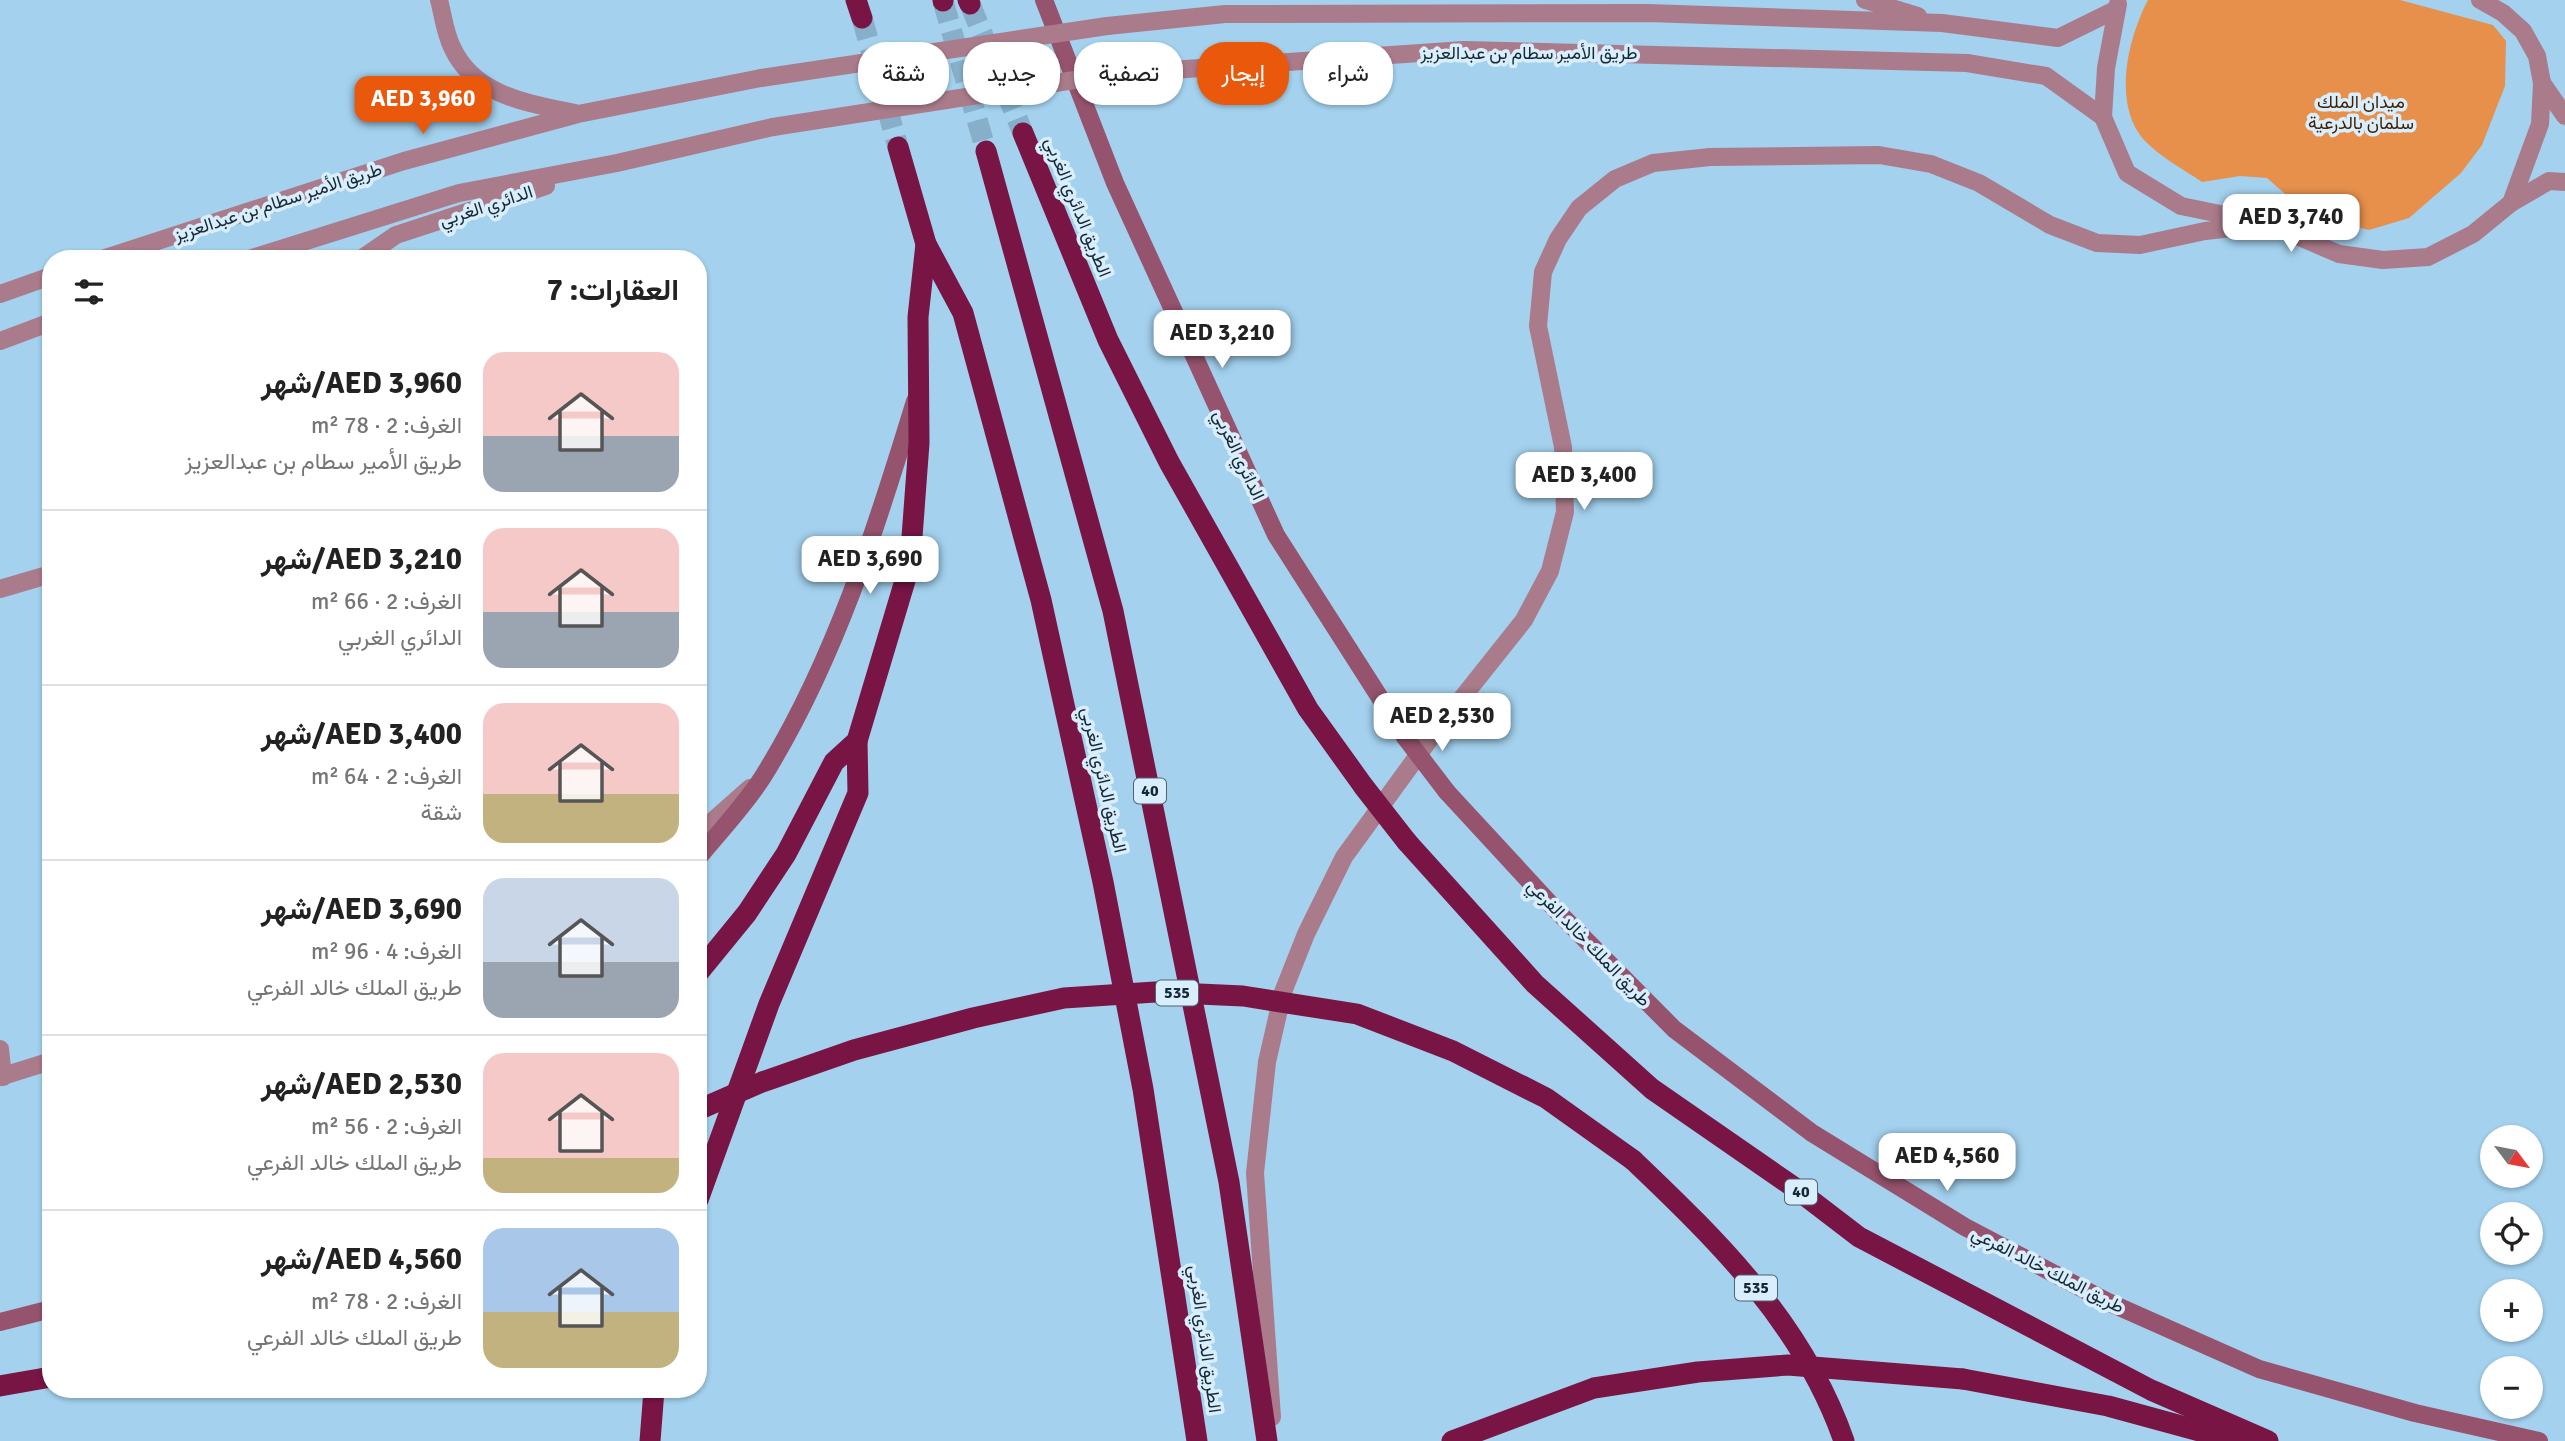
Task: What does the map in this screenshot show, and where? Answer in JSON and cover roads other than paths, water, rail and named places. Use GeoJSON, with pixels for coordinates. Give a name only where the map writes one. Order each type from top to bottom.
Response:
{"type":"FeatureCollection","features":[{"type":"Feature","properties":{"kind":"highway","name":"الطريق الدائري الغربي"},"geometry":{"type":"LineString","coordinates":[[1023,133],[1108,340],[1169,462],[1308,709],[1407,842],[1535,984],[1652,1089],[1795,1188],[1859,1237],[2151,1390],[2268,1441]]}},
{"type":"Feature","properties":{"kind":"highway","name":"الطريق الدائري الغربي"},"geometry":{"type":"LineString","coordinates":[[898,147],[926,244],[963,313],[1041,600],[1104,882],[1143,1089],[1197,1441]]}},
{"type":"Feature","properties":{"kind":"highway","name":"40"},"geometry":{"type":"LineString","coordinates":[[986,151],[1113,611],[1228,1182],[1267,1441]]}},
{"type":"Feature","properties":{"kind":"highway"},"geometry":{"type":"LineString","coordinates":[[707,1175],[769,1004],[858,793],[857,741],[910,564],[919,443],[918,317],[926,244]]}},
{"type":"Feature","properties":{"kind":"highway"},"geometry":{"type":"LineString","coordinates":[[707,962],[747,913],[786,853],[834,762],[857,741]]}},
{"type":"Feature","properties":{"kind":"highway","name":"535"},"geometry":{"type":"LineString","coordinates":[[707,1106],[762,1082],[854,1050],[973,1018],[1064,998],[1155,992],[1243,996],[1357,1014],[1454,1051],[1546,1098],[1633,1160],[1721,1244],[1782,1319],[1833,1411],[1844,1441]]}},
{"type":"Feature","properties":{"kind":"highway"},"geometry":{"type":"LineString","coordinates":[[1452,1441],[1594,1388],[1698,1372],[1788,1366],[1963,1379],[2108,1406],[2236,1441]]}},
{"type":"Feature","properties":{"kind":"highway"},"geometry":{"type":"LineString","coordinates":[[0,1386],[42,1379]]}},
{"type":"Feature","properties":{"kind":"highway"},"geometry":{"type":"LineString","coordinates":[[650,1441],[653,1398]]}},
{"type":"Feature","properties":{"kind":"main road","name":"الدائري الغربي"},"geometry":{"type":"LineString","coordinates":[[1044,0],[1115,183],[1276,535],[1405,737],[1447,792]]}},
{"type":"Feature","properties":{"kind":"main road"},"geometry":{"type":"LineString","coordinates":[[707,847],[763,777],[812,687],[875,534],[918,391]]}},
{"type":"Feature","properties":{"kind":"main road","name":"طريق الملك خالد الفرعي"},"geometry":{"type":"LineString","coordinates":[[1447,792],[1555,909],[1674,1030],[1812,1133],[1965,1227],[2108,1302],[2259,1369],[2415,1413],[2539,1441]]}},
{"type":"Feature","properties":{"kind":"main road"},"geometry":{"type":"LineString","coordinates":[[0,1322],[42,1311]]}},
{"type":"Feature","properties":{"kind":"street"},"geometry":{"type":"LineString","coordinates":[[439,0],[452,48],[474,78],[510,100],[578,114]]}},
{"type":"Feature","properties":{"kind":"street"},"geometry":{"type":"LineString","coordinates":[[1865,0],[1942,23]]}},
{"type":"Feature","properties":{"kind":"street"},"geometry":{"type":"LineString","coordinates":[[2480,0],[2503,13],[2523,31],[2537,56],[2542,83],[2540,124],[2511,203]]}},
{"type":"Feature","properties":{"kind":"street"},"geometry":{"type":"LineString","coordinates":[[2118,5],[2106,68],[2103,117],[2127,173],[2181,206],[2269,224],[2339,254],[2384,260],[2428,257],[2473,234],[2511,203],[2549,181],[2565,182]]}},
{"type":"Feature","properties":{"kind":"street","name":"طريق الأمير سطام بن عبدالعزيز"},"geometry":{"type":"LineString","coordinates":[[130,250],[404,161],[578,114],[761,78],[1107,26],[1239,14],[1648,13],[1942,23],[2057,38],[2118,5]]}},
{"type":"Feature","properties":{"kind":"street","name":"طريق الأمير سطام بن عبدالعزيز"},"geometry":{"type":"LineString","coordinates":[[278,250],[459,193],[617,163],[773,127],[1113,74],[1464,50],[1967,63],[2046,76],[2103,117]]}},
{"type":"Feature","properties":{"kind":"street"},"geometry":{"type":"LineString","coordinates":[[2542,83],[2565,116]]}},
{"type":"Feature","properties":{"kind":"street"},"geometry":{"type":"LineString","coordinates":[[1274,1441],[1255,1173],[1267,1062],[1283,992],[1306,934],[1344,857],[1435,732],[1524,620],[1550,571],[1564,512],[1563,447],[1547,378],[1538,326],[1539,313],[1543,272],[1558,239],[1579,208],[1615,179],[1653,163],[1710,157],[1879,155],[1931,164],[1979,183],[2050,225],[2097,243],[2140,245],[2205,231],[2269,224]]}},
{"type":"Feature","properties":{"kind":"street","name":"الدائري الغربي"},"geometry":{"type":"LineString","coordinates":[[374,250],[396,235],[617,163]]}},
{"type":"Feature","properties":{"kind":"street"},"geometry":{"type":"LineString","coordinates":[[0,294],[42,279]]}},
{"type":"Feature","properties":{"kind":"street"},"geometry":{"type":"LineString","coordinates":[[0,341],[42,325]]}},
{"type":"Feature","properties":{"kind":"street"},"geometry":{"type":"LineString","coordinates":[[0,589],[42,577]]}},
{"type":"Feature","properties":{"kind":"street"},"geometry":{"type":"LineString","coordinates":[[707,826],[763,777]]}},
{"type":"Feature","properties":{"kind":"street"},"geometry":{"type":"LineString","coordinates":[[0,1049],[2,1077],[42,1064]]}},
{"type":"Feature","properties":{"kind":"tunnel"},"geometry":{"type":"LineString","coordinates":[[943,1],[986,151]]}},
{"type":"Feature","properties":{"kind":"tunnel"},"geometry":{"type":"LineString","coordinates":[[970,4],[1023,133]]}},
{"type":"Feature","properties":{"kind":"tunnel"},"geometry":{"type":"LineString","coordinates":[[862,18],[898,147]]}},
{"type":"Feature","properties":{"kind":"park label","name":"ميدان الملك سلمان بالدرعية"},"geometry":{"type":"Point","coordinates":[2361,112]}}]}
